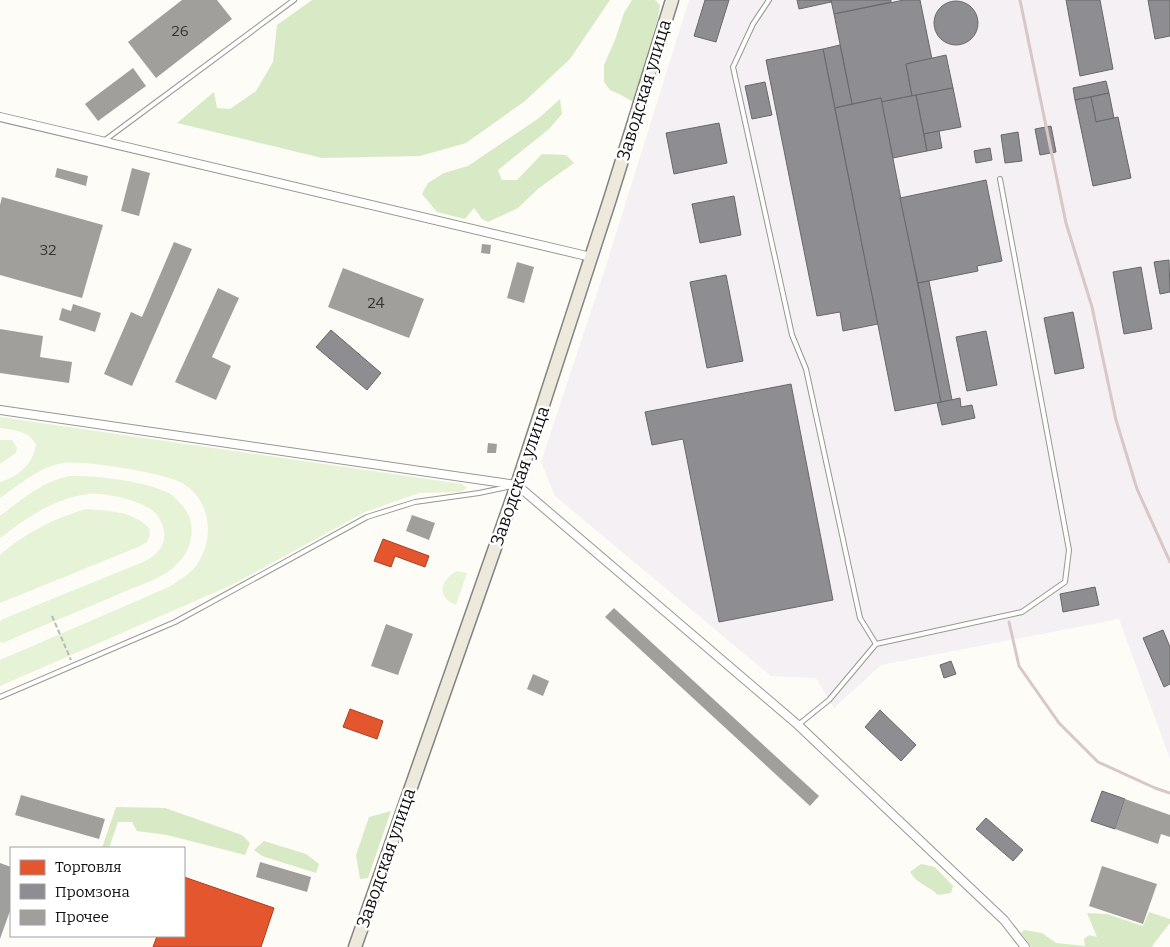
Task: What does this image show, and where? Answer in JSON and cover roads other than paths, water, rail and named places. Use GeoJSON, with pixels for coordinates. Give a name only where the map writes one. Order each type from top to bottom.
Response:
{"type":"FeatureCollection","features":[{"type":"Feature","properties":{"kind":"main road","name":"Заводская улица"},"geometry":{"type":"LineString","coordinates":[[355,947],[518,485],[672,0]]}},
{"type":"Feature","properties":{"kind":"street"},"geometry":{"type":"LineString","coordinates":[[0,117],[591,257]]}},
{"type":"Feature","properties":{"kind":"street"},"geometry":{"type":"LineString","coordinates":[[0,410],[518,485],[798,725],[1004,920],[1025,947]]}},
{"type":"Feature","properties":{"kind":"lane"},"geometry":{"type":"LineString","coordinates":[[103,141],[294,0]]}},
{"type":"Feature","properties":{"kind":"lane"},"geometry":{"type":"LineString","coordinates":[[769,0],[753,24],[733,67],[792,335],[806,369],[860,618],[876,644]]}},
{"type":"Feature","properties":{"kind":"lane"},"geometry":{"type":"LineString","coordinates":[[798,725],[829,700],[876,644],[1022,612],[1065,582],[1069,550],[1000,179]]}},
{"type":"Feature","properties":{"kind":"lane"},"geometry":{"type":"LineString","coordinates":[[0,697],[175,622],[367,517],[415,502],[479,493],[518,485]]}},
{"type":"Feature","properties":{"kind":"railway"},"geometry":{"type":"LineString","coordinates":[[1020,0],[1066,223],[1092,307],[1116,420],[1137,489],[1170,562]]}},
{"type":"Feature","properties":{"kind":"railway"},"geometry":{"type":"LineString","coordinates":[[1009,622],[1019,666],[1059,723],[1098,762],[1170,793]]}}]}
